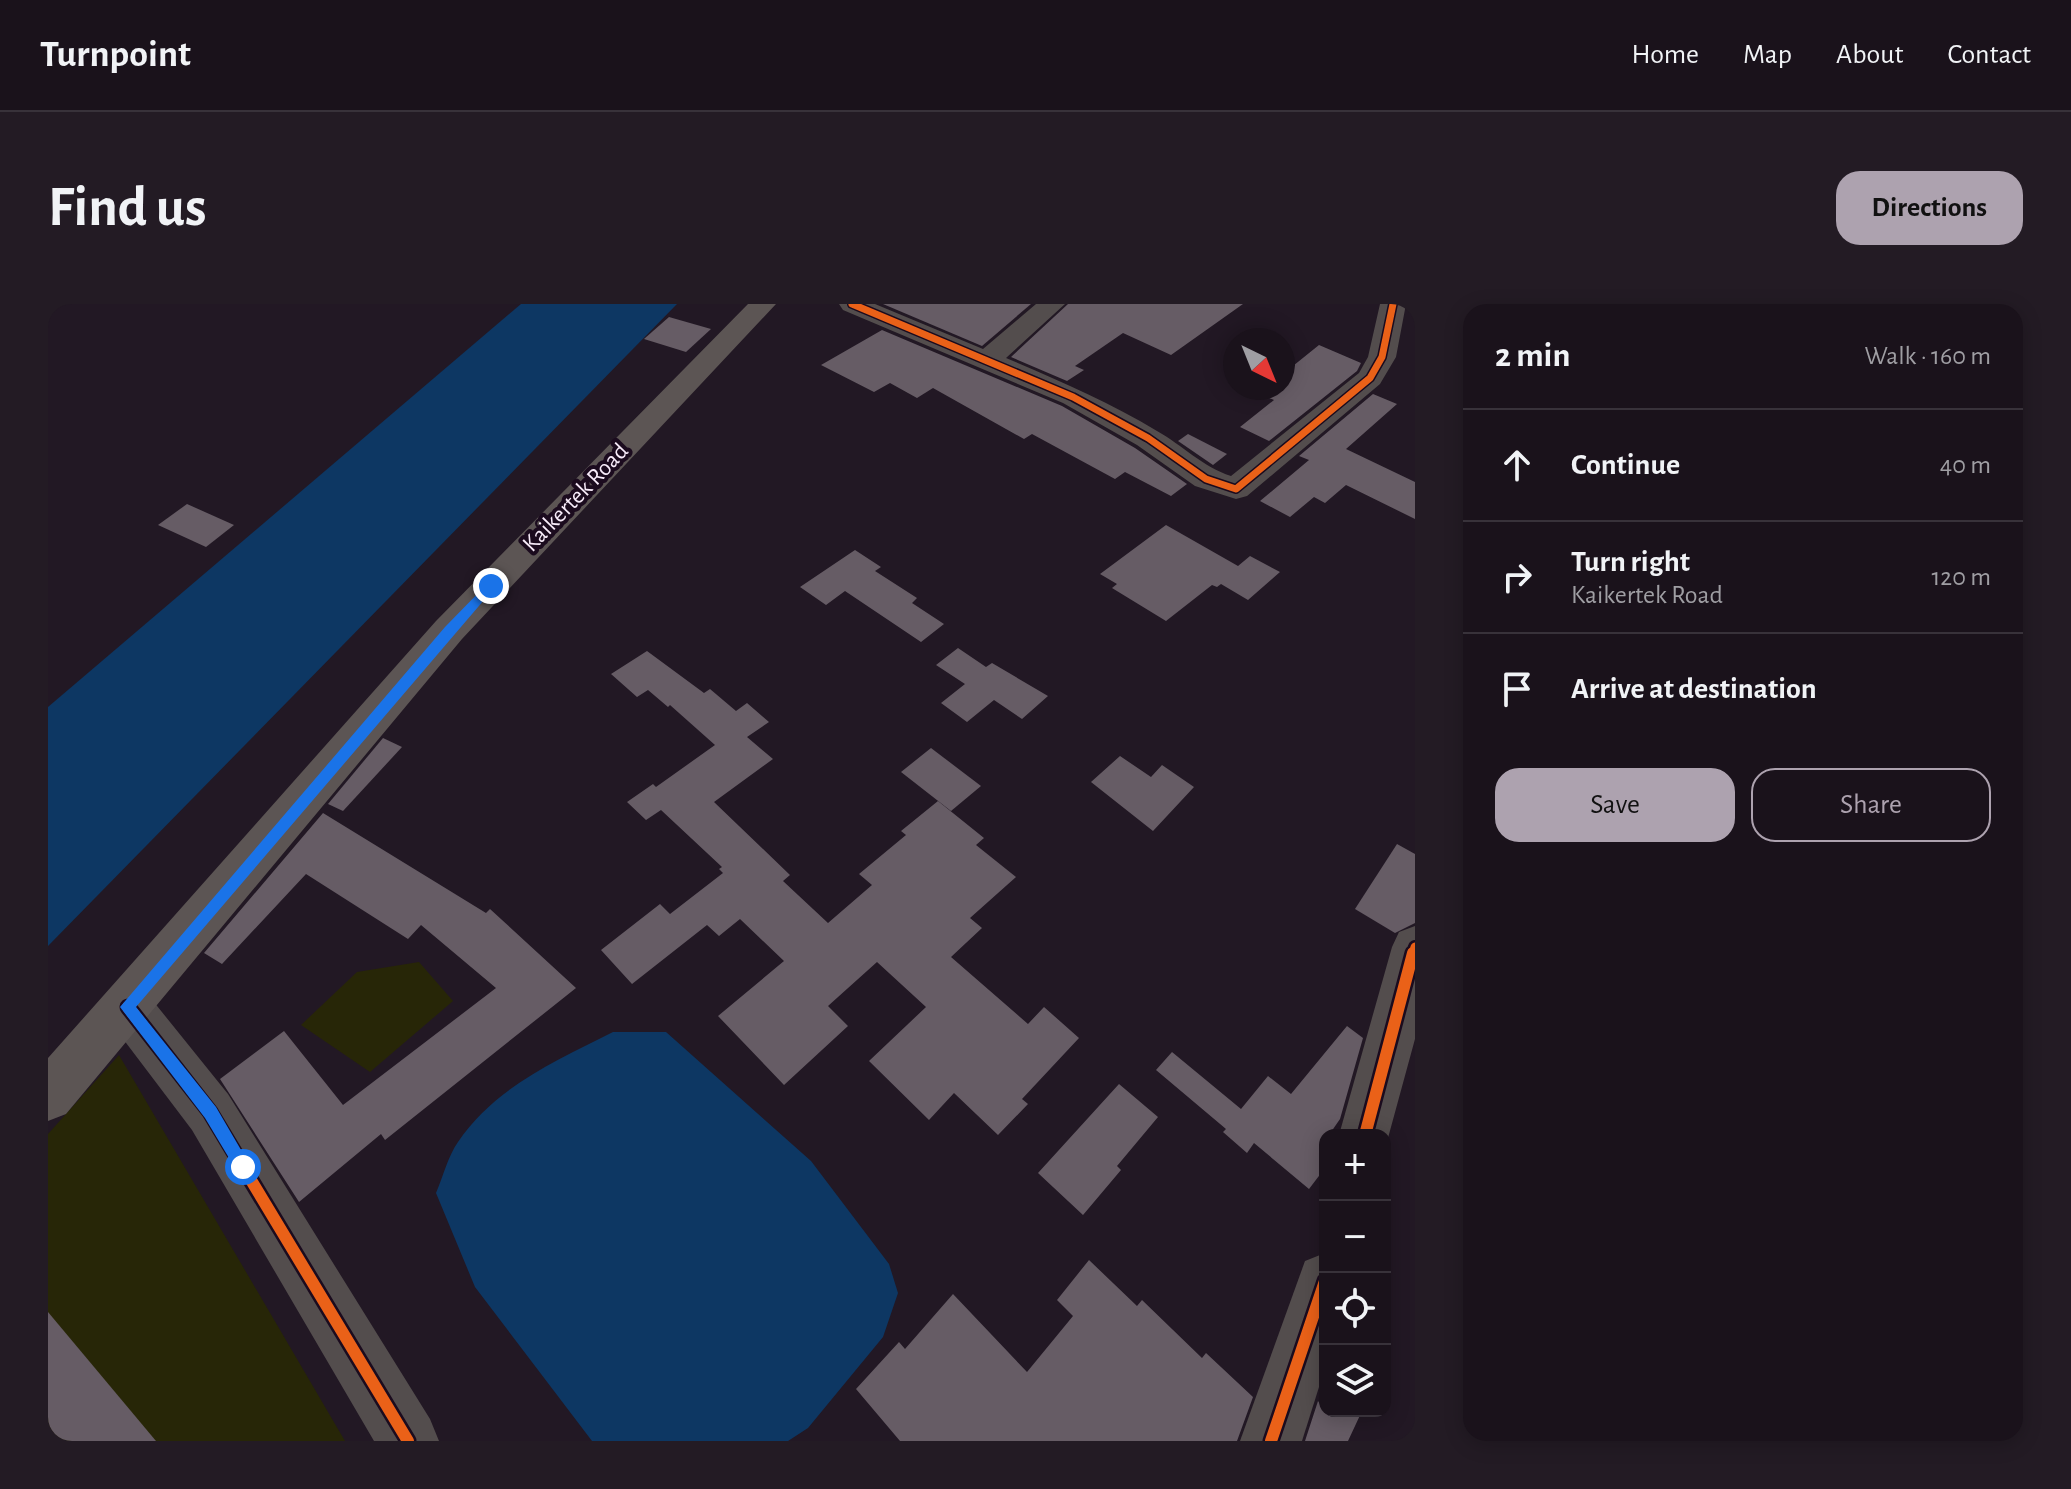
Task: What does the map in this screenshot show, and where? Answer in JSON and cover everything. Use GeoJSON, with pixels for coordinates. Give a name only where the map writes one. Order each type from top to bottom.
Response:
{"type":"FeatureCollection","features":[{"type":"Feature","properties":{"kind":"main road","name":"Kaikertek Road"},"geometry":{"type":"LineString","coordinates":[[48,1096],[128,1007],[449,630],[763,304]]}},
{"type":"Feature","properties":{"kind":"street"},"geometry":{"type":"LineString","coordinates":[[852,304],[1073,397],[1148,438],[1206,479],[1236,489],[1370,378],[1382,357],[1393,304]]}},
{"type":"Feature","properties":{"kind":"street"},"geometry":{"type":"LineString","coordinates":[[987,360],[1052,304]]}},
{"type":"Feature","properties":{"kind":"street"},"geometry":{"type":"LineString","coordinates":[[1367,1129],[1415,947]]}},
{"type":"Feature","properties":{"kind":"street"},"geometry":{"type":"LineString","coordinates":[[128,1007],[210,1112],[408,1441]]}},
{"type":"Feature","properties":{"kind":"street"},"geometry":{"type":"LineString","coordinates":[[1271,1441],[1319,1299]]}},
{"type":"Feature","properties":{"kind":"shaded area"},"geometry":{"type":"Polygon","coordinates":[[[419,962],[453,1001],[370,1072],[301,1025],[357,972],[419,962]]]}},
{"type":"Feature","properties":{"kind":"shaded area"},"geometry":{"type":"Polygon","coordinates":[[[119,1055],[345,1441],[48,1441],[48,1134],[119,1055]]]}},
{"type":"Feature","properties":{"kind":"water"},"geometry":{"type":"Polygon","coordinates":[[[521,304],[677,304],[48,946],[48,707],[521,304]]]}},
{"type":"Feature","properties":{"kind":"water"},"geometry":{"type":"Polygon","coordinates":[[[613,1032],[666,1032],[811,1161],[889,1264],[898,1293],[883,1337],[808,1428],[788,1441],[592,1441],[475,1287],[436,1193],[454,1148],[473,1123],[508,1091],[549,1065],[613,1032]]]}},
{"type":"Feature","properties":{"kind":"building"},"geometry":{"type":"Polygon","coordinates":[[[883,304],[1031,304],[982,346],[883,304]]]}},
{"type":"Feature","properties":{"kind":"building"},"geometry":{"type":"Polygon","coordinates":[[[1068,304],[1243,304],[1171,355],[1123,333],[1075,366],[1084,370],[1067,381],[1011,357],[1068,304]]]}},
{"type":"Feature","properties":{"kind":"building"},"geometry":{"type":"Polygon","coordinates":[[[669,317],[711,329],[686,352],[644,339],[669,317]]]}},
{"type":"Feature","properties":{"kind":"building"},"geometry":{"type":"Polygon","coordinates":[[[882,330],[1062,406],[1135,448],[1187,484],[1171,496],[1125,472],[1115,479],[1032,434],[1024,439],[933,388],[917,398],[890,383],[874,392],[821,365],[882,330]]]}},
{"type":"Feature","properties":{"kind":"building"},"geometry":{"type":"Polygon","coordinates":[[[1319,345],[1361,363],[1357,371],[1269,441],[1240,427],[1274,400],[1295,400],[1295,364],[1319,345]]]}},
{"type":"Feature","properties":{"kind":"building"},"geometry":{"type":"Polygon","coordinates":[[[1373,394],[1397,404],[1346,449],[1415,482],[1415,519],[1346,485],[1325,503],[1314,497],[1290,517],[1260,501],[1309,460],[1299,456],[1373,394]]]}},
{"type":"Feature","properties":{"kind":"building"},"geometry":{"type":"Polygon","coordinates":[[[1188,434],[1227,454],[1213,465],[1178,441],[1188,434]]]}},
{"type":"Feature","properties":{"kind":"building"},"geometry":{"type":"Polygon","coordinates":[[[187,504],[234,525],[206,547],[158,525],[187,504]]]}},
{"type":"Feature","properties":{"kind":"building"},"geometry":{"type":"Polygon","coordinates":[[[1166,525],[1238,566],[1250,556],[1280,572],[1248,600],[1221,584],[1217,587],[1212,585],[1166,621],[1112,588],[1117,584],[1100,574],[1166,525]]]}},
{"type":"Feature","properties":{"kind":"building"},"geometry":{"type":"Polygon","coordinates":[[[855,550],[881,567],[875,571],[917,598],[912,603],[944,624],[921,642],[845,591],[826,605],[800,587],[855,550]]]}},
{"type":"Feature","properties":{"kind":"building"},"geometry":{"type":"Polygon","coordinates":[[[958,648],[986,667],[992,663],[1048,696],[1022,719],[994,700],[967,722],[941,703],[965,684],[936,665],[958,648]]]}},
{"type":"Feature","properties":{"kind":"building"},"geometry":{"type":"Polygon","coordinates":[[[647,651],[704,693],[710,689],[736,711],[747,703],[769,722],[747,737],[773,759],[714,802],[790,875],[783,881],[828,923],[872,885],[859,874],[906,835],[901,831],[938,801],[984,838],[976,845],[1016,877],[970,918],[982,928],[951,957],[1028,1024],[1044,1007],[1079,1038],[1022,1099],[1028,1104],[998,1135],[954,1093],[929,1120],[869,1061],[926,1007],[877,962],[828,1006],[848,1026],[784,1085],[718,1016],[784,961],[740,919],[719,936],[707,925],[632,984],[601,950],[660,904],[670,914],[723,873],[719,869],[722,867],[661,810],[646,820],[627,802],[653,784],[656,787],[715,745],[670,705],[668,707],[648,690],[637,697],[611,674],[647,651]]]}},
{"type":"Feature","properties":{"kind":"building"},"geometry":{"type":"Polygon","coordinates":[[[383,738],[402,747],[343,811],[328,804],[383,738]]]}},
{"type":"Feature","properties":{"kind":"building"},"geometry":{"type":"Polygon","coordinates":[[[931,748],[981,786],[951,811],[901,772],[931,748]]]}},
{"type":"Feature","properties":{"kind":"building"},"geometry":{"type":"Polygon","coordinates":[[[1120,756],[1151,777],[1162,765],[1194,787],[1153,831],[1091,782],[1120,756]]]}},
{"type":"Feature","properties":{"kind":"building"},"geometry":{"type":"Polygon","coordinates":[[[323,813],[486,913],[490,909],[576,988],[385,1140],[381,1134],[299,1202],[220,1079],[284,1031],[343,1105],[496,988],[421,925],[408,939],[306,874],[222,964],[204,953],[323,813]]]}},
{"type":"Feature","properties":{"kind":"building"},"geometry":{"type":"Polygon","coordinates":[[[1397,844],[1415,854],[1415,923],[1395,933],[1355,909],[1397,844]]]}},
{"type":"Feature","properties":{"kind":"building"},"geometry":{"type":"Polygon","coordinates":[[[1347,1026],[1363,1038],[1340,1119],[1333,1129],[1319,1129],[1319,1176],[1309,1189],[1254,1143],[1247,1153],[1223,1132],[1226,1129],[1156,1070],[1172,1052],[1241,1109],[1268,1076],[1291,1094],[1347,1026]]]}},
{"type":"Feature","properties":{"kind":"building"},"geometry":{"type":"Polygon","coordinates":[[[1119,1084],[1158,1117],[1117,1166],[1121,1170],[1083,1215],[1038,1173],[1119,1084]]]}},
{"type":"Feature","properties":{"kind":"building"},"geometry":{"type":"Polygon","coordinates":[[[1089,1260],[1137,1306],[1142,1300],[1202,1358],[1206,1353],[1253,1397],[1237,1441],[900,1441],[856,1389],[899,1342],[905,1349],[953,1294],[1027,1372],[1073,1316],[1057,1300],[1089,1260]]]}},
{"type":"Feature","properties":{"kind":"building"},"geometry":{"type":"Polygon","coordinates":[[[48,1312],[156,1441],[48,1441],[48,1312]]]}},
{"type":"Feature","properties":{"kind":"building"},"geometry":{"type":"Polygon","coordinates":[[[1318,1401],[1319,1417],[1359,1417],[1348,1441],[1305,1441],[1318,1401]]]}},
{"type":"Feature","properties":{"kind":"cycle path"},"geometry":{"type":"LineString","coordinates":[[852,304],[1073,397],[1148,438],[1206,479],[1236,489],[1370,378],[1382,357],[1393,304]]}},
{"type":"Feature","properties":{"kind":"cycle path"},"geometry":{"type":"LineString","coordinates":[[1367,1129],[1415,947]]}},
{"type":"Feature","properties":{"kind":"cycle path"},"geometry":{"type":"LineString","coordinates":[[128,1007],[210,1112],[408,1441]]}},
{"type":"Feature","properties":{"kind":"cycle path"},"geometry":{"type":"LineString","coordinates":[[1271,1441],[1319,1299]]}},
{"type":"Feature","properties":{"kind":"route"},"geometry":{"type":"LineString","coordinates":[[243,1167],[210,1112],[128,1007],[449,630],[491,586]]}}]}
